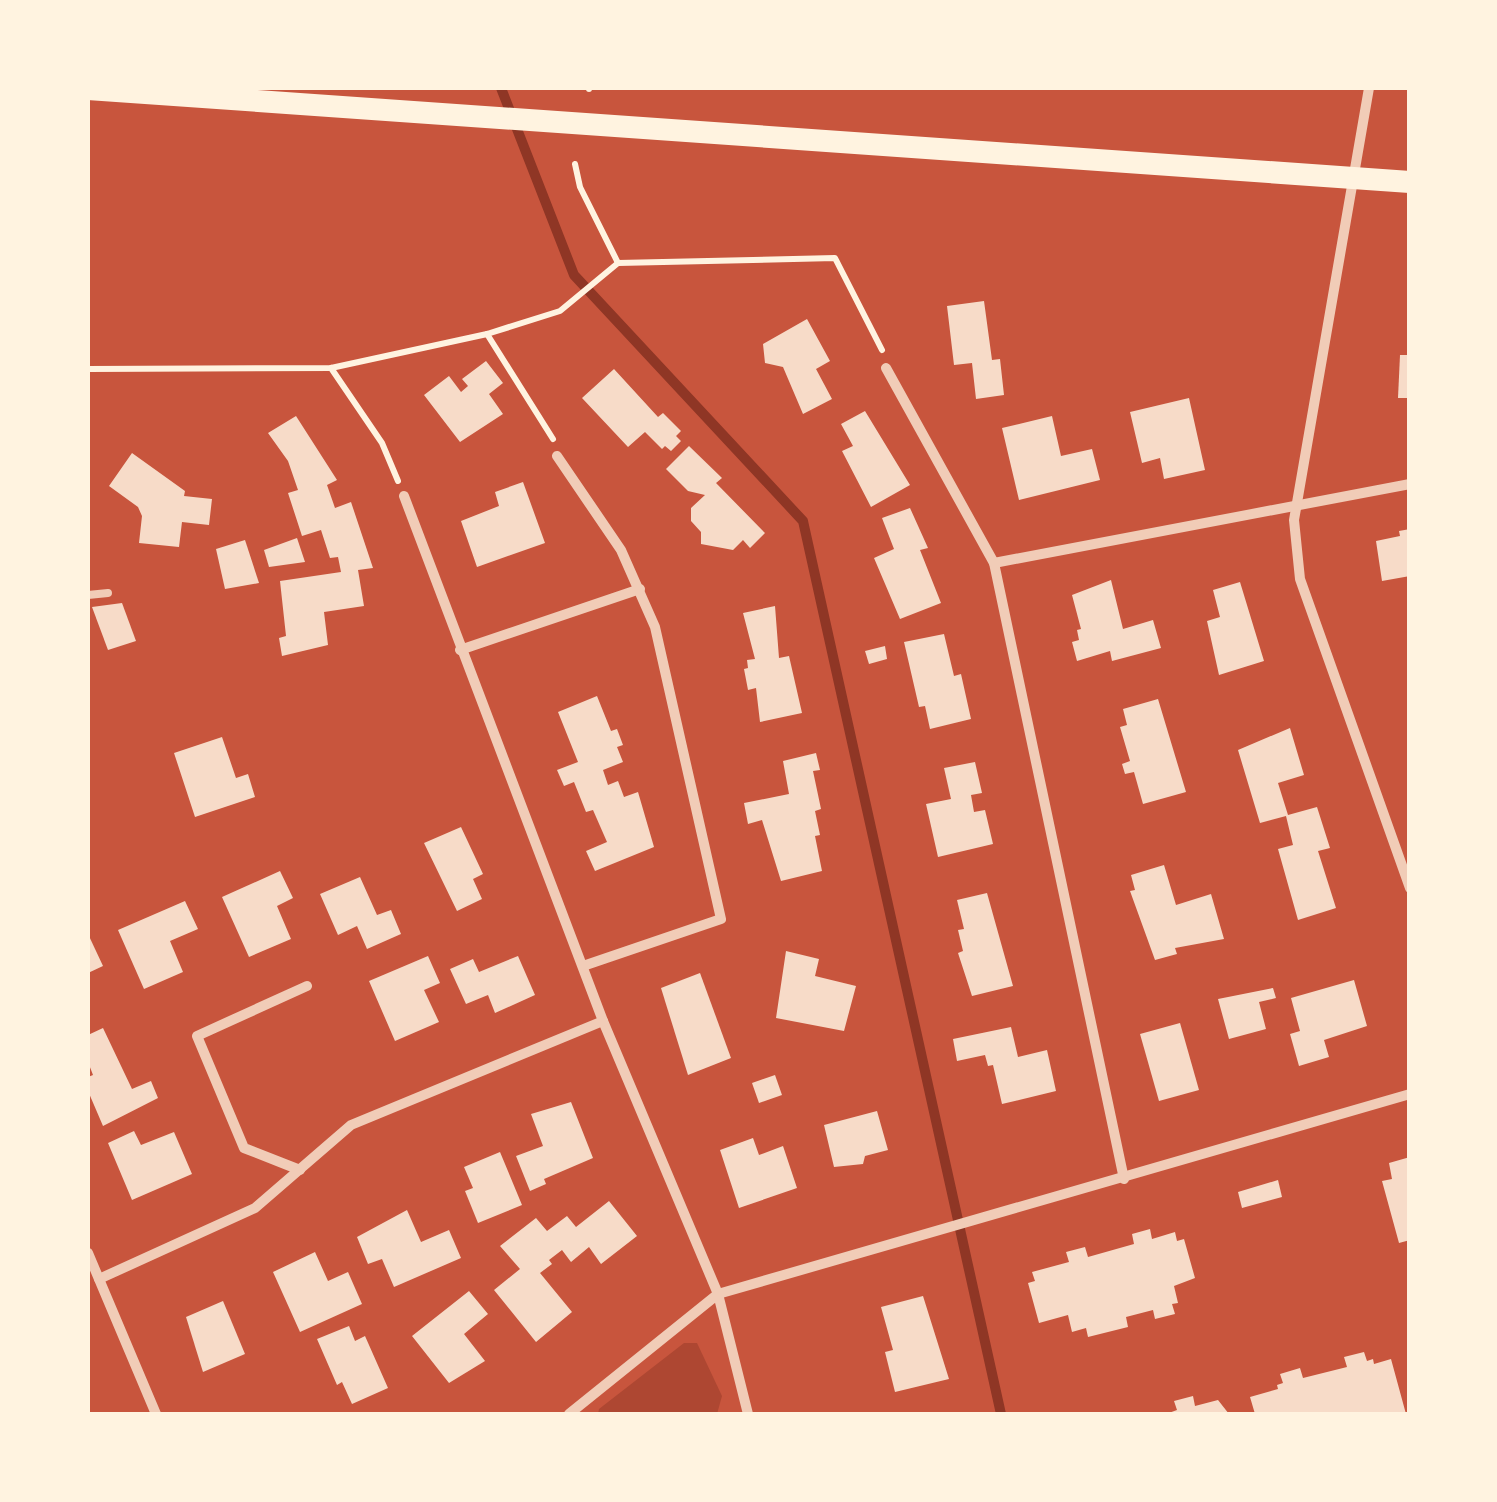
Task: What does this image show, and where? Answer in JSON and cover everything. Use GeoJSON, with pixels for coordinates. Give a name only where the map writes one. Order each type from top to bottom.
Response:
{"type":"FeatureCollection","features":[{"type":"Feature","properties":{"kind":"main road"},"geometry":{"type":"LineString","coordinates":[[88,89],[1410,182]]}},
{"type":"Feature","properties":{"kind":"street"},"geometry":{"type":"LineString","coordinates":[[1369,88],[1297,504],[1300,578],[1410,888]]}},
{"type":"Feature","properties":{"kind":"street"},"geometry":{"type":"LineString","coordinates":[[886,368],[994,563],[1124,1179]]}},
{"type":"Feature","properties":{"kind":"street"},"geometry":{"type":"LineString","coordinates":[[557,456],[621,550],[654,628],[721,919],[583,966]]}},
{"type":"Feature","properties":{"kind":"street"},"geometry":{"type":"LineString","coordinates":[[994,563],[1410,484]]}},
{"type":"Feature","properties":{"kind":"street"},"geometry":{"type":"LineString","coordinates":[[404,496],[602,1022],[718,1294],[748,1414]]}},
{"type":"Feature","properties":{"kind":"street"},"geometry":{"type":"LineString","coordinates":[[460,650],[640,589]]}},
{"type":"Feature","properties":{"kind":"street"},"geometry":{"type":"LineString","coordinates":[[300,1170],[244,1148],[197,1036],[307,986]]}},
{"type":"Feature","properties":{"kind":"street"},"geometry":{"type":"LineString","coordinates":[[98,1279],[255,1208],[351,1125],[602,1022]]}},
{"type":"Feature","properties":{"kind":"street"},"geometry":{"type":"LineString","coordinates":[[569,1414],[718,1294],[942,1226],[1124,1179],[1410,1094]]}},
{"type":"Feature","properties":{"kind":"street"},"geometry":{"type":"LineString","coordinates":[[88,1253],[156,1414]]}},
{"type":"Feature","properties":{"kind":"lane"},"geometry":{"type":"LineString","coordinates":[[88,595],[108,592]]}},
{"type":"Feature","properties":{"kind":"path"},"geometry":{"type":"LineString","coordinates":[[575,164],[580,187],[618,263]]}},
{"type":"Feature","properties":{"kind":"path"},"geometry":{"type":"LineString","coordinates":[[88,369],[331,368],[487,334],[560,311],[618,263],[835,258],[880,342],[886,368]]}},
{"type":"Feature","properties":{"kind":"path"},"geometry":{"type":"LineString","coordinates":[[487,334],[551,432],[557,456]]}},
{"type":"Feature","properties":{"kind":"path"},"geometry":{"type":"LineString","coordinates":[[331,368],[382,443],[404,496]]}},
{"type":"Feature","properties":{"kind":"shaded area"},"geometry":{"type":"Polygon","coordinates":[[[684,1343],[697,1343],[722,1396],[717,1414],[598,1414],[599,1409],[684,1343]]]}},
{"type":"Feature","properties":{"kind":"building"},"geometry":{"type":"Polygon","coordinates":[[[984,301],[992,360],[1000,359],[1004,395],[976,399],[972,363],[954,365],[947,306],[984,301]]]}},
{"type":"Feature","properties":{"kind":"building"},"geometry":{"type":"Polygon","coordinates":[[[807,319],[830,361],[816,369],[832,399],[803,414],[783,367],[765,363],[763,344],[807,319]]]}},
{"type":"Feature","properties":{"kind":"building"},"geometry":{"type":"Polygon","coordinates":[[[1400,355],[1410,355],[1410,398],[1398,398],[1400,355]]]}},
{"type":"Feature","properties":{"kind":"building"},"geometry":{"type":"Polygon","coordinates":[[[486,361],[503,383],[489,394],[503,414],[460,442],[424,395],[449,376],[461,392],[468,386],[462,379],[486,361]]]}},
{"type":"Feature","properties":{"kind":"building"},"geometry":{"type":"Polygon","coordinates":[[[614,369],[658,417],[663,413],[681,431],[676,436],[681,441],[671,451],[665,446],[662,449],[645,432],[628,447],[582,398],[614,369]]]}},
{"type":"Feature","properties":{"kind":"building"},"geometry":{"type":"Polygon","coordinates":[[[1189,398],[1205,470],[1164,479],[1160,458],[1142,463],[1130,412],[1189,398]]]}},
{"type":"Feature","properties":{"kind":"building"},"geometry":{"type":"Polygon","coordinates":[[[865,411],[910,485],[871,507],[842,451],[853,446],[841,424],[865,411]]]}},
{"type":"Feature","properties":{"kind":"building"},"geometry":{"type":"Polygon","coordinates":[[[296,416],[337,480],[327,485],[335,508],[351,502],[373,568],[358,570],[364,606],[324,612],[328,645],[282,656],[279,638],[286,636],[280,581],[341,572],[338,557],[330,558],[321,530],[302,536],[288,493],[298,490],[288,461],[268,433],[296,416]]]}},
{"type":"Feature","properties":{"kind":"building"},"geometry":{"type":"Polygon","coordinates":[[[1052,416],[1061,456],[1092,449],[1100,480],[1019,500],[1002,428],[1052,416]]]}},
{"type":"Feature","properties":{"kind":"building"},"geometry":{"type":"Polygon","coordinates":[[[689,446],[722,478],[716,483],[765,533],[750,548],[743,540],[733,550],[701,544],[701,532],[691,521],[691,508],[705,495],[688,491],[666,469],[689,446]]]}},
{"type":"Feature","properties":{"kind":"building"},"geometry":{"type":"Polygon","coordinates":[[[132,453],[185,491],[184,496],[212,499],[209,525],[182,522],[179,547],[139,543],[142,516],[138,507],[109,486],[132,453]]]}},
{"type":"Feature","properties":{"kind":"building"},"geometry":{"type":"Polygon","coordinates":[[[523,482],[545,543],[477,567],[461,521],[499,506],[495,492],[523,482]]]}},
{"type":"Feature","properties":{"kind":"building"},"geometry":{"type":"Polygon","coordinates":[[[910,508],[928,548],[920,550],[941,603],[900,619],[874,558],[894,549],[882,518],[910,508]]]}},
{"type":"Feature","properties":{"kind":"building"},"geometry":{"type":"Polygon","coordinates":[[[1410,529],[1410,576],[1382,581],[1376,541],[1400,536],[1399,531],[1410,529]]]}},
{"type":"Feature","properties":{"kind":"building"},"geometry":{"type":"Polygon","coordinates":[[[297,538],[305,562],[269,567],[264,550],[297,538]]]}},
{"type":"Feature","properties":{"kind":"building"},"geometry":{"type":"Polygon","coordinates":[[[245,540],[259,583],[225,589],[216,549],[245,540]]]}},
{"type":"Feature","properties":{"kind":"building"},"geometry":{"type":"Polygon","coordinates":[[[1111,580],[1123,629],[1153,620],[1161,648],[1112,661],[1110,651],[1077,661],[1072,642],[1079,640],[1077,630],[1081,629],[1072,595],[1111,580]]]}},
{"type":"Feature","properties":{"kind":"building"},"geometry":{"type":"Polygon","coordinates":[[[1240,582],[1264,661],[1219,675],[1207,621],[1220,617],[1213,590],[1240,582]]]}},
{"type":"Feature","properties":{"kind":"building"},"geometry":{"type":"Polygon","coordinates":[[[122,603],[136,641],[108,650],[92,607],[122,603]]]}},
{"type":"Feature","properties":{"kind":"building"},"geometry":{"type":"Polygon","coordinates":[[[775,606],[779,658],[789,656],[802,713],[760,722],[756,688],[748,690],[744,669],[748,668],[747,660],[755,659],[743,613],[775,606]]]}},
{"type":"Feature","properties":{"kind":"building"},"geometry":{"type":"Polygon","coordinates":[[[944,634],[954,676],[961,674],[971,719],[930,729],[925,706],[919,707],[904,642],[944,634]]]}},
{"type":"Feature","properties":{"kind":"building"},"geometry":{"type":"Polygon","coordinates":[[[885,646],[887,659],[869,664],[865,651],[885,646]]]}},
{"type":"Feature","properties":{"kind":"building"},"geometry":{"type":"Polygon","coordinates":[[[597,696],[611,731],[617,729],[623,745],[617,747],[623,762],[603,770],[608,785],[618,781],[624,797],[638,792],[654,847],[595,871],[586,851],[607,842],[593,810],[586,812],[574,782],[564,786],[557,770],[578,762],[558,712],[597,696]]]}},
{"type":"Feature","properties":{"kind":"building"},"geometry":{"type":"Polygon","coordinates":[[[1158,699],[1186,792],[1143,804],[1134,772],[1125,774],[1122,764],[1130,761],[1120,727],[1127,725],[1123,709],[1158,699]]]}},
{"type":"Feature","properties":{"kind":"building"},"geometry":{"type":"Polygon","coordinates":[[[1290,728],[1304,775],[1278,783],[1288,815],[1317,807],[1330,848],[1318,851],[1336,908],[1298,920],[1278,849],[1293,845],[1286,816],[1260,823],[1238,750],[1290,728]]]}},
{"type":"Feature","properties":{"kind":"building"},"geometry":{"type":"Polygon","coordinates":[[[222,737],[236,778],[248,774],[255,797],[195,817],[174,753],[222,737]]]}},
{"type":"Feature","properties":{"kind":"building"},"geometry":{"type":"Polygon","coordinates":[[[816,753],[820,770],[813,771],[821,809],[815,811],[820,835],[815,836],[822,871],[781,881],[762,820],[748,824],[744,803],[789,794],[783,761],[816,753]]]}},
{"type":"Feature","properties":{"kind":"building"},"geometry":{"type":"Polygon","coordinates":[[[975,762],[982,793],[971,795],[974,812],[985,810],[993,844],[938,857],[926,804],[951,799],[944,768],[975,762]]]}},
{"type":"Feature","properties":{"kind":"building"},"geometry":{"type":"Polygon","coordinates":[[[461,827],[483,874],[473,879],[482,899],[457,911],[424,843],[461,827]]]}},
{"type":"Feature","properties":{"kind":"building"},"geometry":{"type":"Polygon","coordinates":[[[1164,865],[1176,905],[1211,894],[1224,939],[1175,948],[1177,954],[1155,960],[1130,891],[1135,890],[1131,875],[1164,865]]]}},
{"type":"Feature","properties":{"kind":"building"},"geometry":{"type":"Polygon","coordinates":[[[280,871],[293,898],[277,906],[291,939],[249,957],[222,897],[280,871]]]}},
{"type":"Feature","properties":{"kind":"building"},"geometry":{"type":"Polygon","coordinates":[[[360,877],[377,915],[391,910],[401,934],[367,949],[357,926],[338,935],[320,894],[360,877]]]}},
{"type":"Feature","properties":{"kind":"building"},"geometry":{"type":"Polygon","coordinates":[[[987,893],[1013,986],[972,996],[958,953],[963,951],[958,930],[964,929],[957,900],[987,893]]]}},
{"type":"Feature","properties":{"kind":"building"},"geometry":{"type":"Polygon","coordinates":[[[185,901],[198,929],[170,941],[183,972],[144,989],[118,930],[185,901]]]}},
{"type":"Feature","properties":{"kind":"building"},"geometry":{"type":"Polygon","coordinates":[[[88,934],[103,966],[88,973],[88,934]]]}},
{"type":"Feature","properties":{"kind":"building"},"geometry":{"type":"Polygon","coordinates":[[[786,951],[819,959],[815,976],[856,986],[844,1031],[776,1018],[786,951]]]}},
{"type":"Feature","properties":{"kind":"building"},"geometry":{"type":"Polygon","coordinates":[[[428,956],[440,983],[424,990],[439,1022],[395,1041],[369,981],[428,956]]]}},
{"type":"Feature","properties":{"kind":"building"},"geometry":{"type":"Polygon","coordinates":[[[518,956],[535,995],[495,1013],[488,995],[466,1004],[450,969],[473,959],[479,972],[518,956]]]}},
{"type":"Feature","properties":{"kind":"building"},"geometry":{"type":"Polygon","coordinates":[[[700,973],[731,1058],[688,1075],[661,988],[700,973]]]}},
{"type":"Feature","properties":{"kind":"building"},"geometry":{"type":"Polygon","coordinates":[[[1354,980],[1367,1026],[1324,1040],[1329,1057],[1299,1066],[1290,1034],[1300,1031],[1291,998],[1354,980]]]}},
{"type":"Feature","properties":{"kind":"building"},"geometry":{"type":"Polygon","coordinates":[[[1273,988],[1276,998],[1259,1002],[1266,1029],[1229,1039],[1218,999],[1273,988]]]}},
{"type":"Feature","properties":{"kind":"building"},"geometry":{"type":"Polygon","coordinates":[[[1180,1023],[1199,1090],[1159,1101],[1140,1034],[1180,1023]]]}},
{"type":"Feature","properties":{"kind":"building"},"geometry":{"type":"Polygon","coordinates":[[[1011,1027],[1018,1057],[1047,1050],[1056,1091],[1002,1104],[993,1065],[988,1066],[985,1055],[957,1061],[953,1039],[1011,1027]]]}},
{"type":"Feature","properties":{"kind":"building"},"geometry":{"type":"Polygon","coordinates":[[[103,1028],[132,1089],[151,1081],[158,1098],[103,1126],[88,1091],[88,1077],[93,1075],[88,1062],[88,1035],[103,1028]]]}},
{"type":"Feature","properties":{"kind":"building"},"geometry":{"type":"Polygon","coordinates":[[[775,1075],[782,1095],[759,1103],[752,1083],[775,1075]]]}},
{"type":"Feature","properties":{"kind":"building"},"geometry":{"type":"Polygon","coordinates":[[[571,1102],[593,1158],[544,1179],[546,1184],[530,1191],[516,1156],[543,1146],[531,1114],[571,1102]]]}},
{"type":"Feature","properties":{"kind":"building"},"geometry":{"type":"Polygon","coordinates":[[[877,1111],[888,1150],[865,1156],[863,1164],[834,1167],[824,1125],[877,1111]]]}},
{"type":"Feature","properties":{"kind":"building"},"geometry":{"type":"Polygon","coordinates":[[[134,1131],[141,1145],[174,1132],[192,1174],[132,1200],[108,1143],[134,1131]]]}},
{"type":"Feature","properties":{"kind":"building"},"geometry":{"type":"Polygon","coordinates":[[[753,1138],[759,1155],[783,1146],[797,1188],[739,1208],[720,1150],[753,1138]]]}},
{"type":"Feature","properties":{"kind":"building"},"geometry":{"type":"Polygon","coordinates":[[[500,1152],[522,1205],[478,1223],[465,1191],[473,1188],[464,1167],[500,1152]]]}},
{"type":"Feature","properties":{"kind":"building"},"geometry":{"type":"Polygon","coordinates":[[[1410,1157],[1410,1240],[1399,1243],[1382,1181],[1392,1179],[1389,1163],[1410,1157]]]}},
{"type":"Feature","properties":{"kind":"building"},"geometry":{"type":"Polygon","coordinates":[[[1278,1180],[1282,1197],[1242,1208],[1238,1192],[1278,1180]]]}},
{"type":"Feature","properties":{"kind":"building"},"geometry":{"type":"Polygon","coordinates":[[[609,1201],[637,1236],[601,1264],[589,1247],[571,1262],[562,1250],[549,1260],[552,1264],[540,1273],[572,1312],[536,1342],[494,1290],[520,1269],[500,1246],[536,1218],[547,1231],[567,1216],[576,1227],[609,1201]]]}},
{"type":"Feature","properties":{"kind":"building"},"geometry":{"type":"Polygon","coordinates":[[[407,1210],[421,1242],[449,1230],[461,1258],[394,1287],[382,1259],[368,1264],[357,1237],[407,1210]]]}},
{"type":"Feature","properties":{"kind":"building"},"geometry":{"type":"Polygon","coordinates":[[[1150,1229],[1152,1239],[1175,1232],[1177,1241],[1184,1239],[1195,1278],[1174,1286],[1178,1303],[1172,1304],[1175,1314],[1155,1319],[1153,1310],[1126,1317],[1128,1327],[1088,1337],[1086,1328],[1072,1332],[1068,1315],[1039,1323],[1028,1283],[1035,1281],[1032,1272],[1069,1262],[1066,1252],[1085,1247],[1088,1257],[1134,1244],[1132,1234],[1150,1229]]]}},
{"type":"Feature","properties":{"kind":"building"},"geometry":{"type":"Polygon","coordinates":[[[315,1252],[328,1281],[348,1272],[362,1304],[300,1332],[273,1272],[315,1252]]]}},
{"type":"Feature","properties":{"kind":"building"},"geometry":{"type":"Polygon","coordinates":[[[469,1291],[488,1314],[464,1334],[485,1361],[449,1383],[412,1336],[469,1291]]]}},
{"type":"Feature","properties":{"kind":"building"},"geometry":{"type":"Polygon","coordinates":[[[923,1296],[949,1379],[895,1392],[885,1352],[893,1350],[881,1307],[923,1296]]]}},
{"type":"Feature","properties":{"kind":"building"},"geometry":{"type":"Polygon","coordinates":[[[223,1301],[245,1354],[203,1372],[186,1317],[223,1301]]]}},
{"type":"Feature","properties":{"kind":"building"},"geometry":{"type":"Polygon","coordinates":[[[349,1326],[355,1341],[365,1336],[388,1388],[352,1404],[342,1382],[337,1385],[317,1339],[349,1326]]]}},
{"type":"Feature","properties":{"kind":"building"},"geometry":{"type":"Polygon","coordinates":[[[1364,1352],[1367,1361],[1373,1359],[1374,1364],[1391,1359],[1406,1414],[1255,1414],[1250,1397],[1278,1389],[1277,1385],[1283,1383],[1280,1374],[1300,1368],[1303,1378],[1347,1367],[1344,1357],[1364,1352]]]}},
{"type":"Feature","properties":{"kind":"building"},"geometry":{"type":"Polygon","coordinates":[[[1193,1396],[1195,1406],[1218,1400],[1229,1414],[1166,1414],[1177,1410],[1174,1401],[1193,1396]]]}},
{"type":"Feature","properties":{"kind":"waterway"},"geometry":{"type":"LineString","coordinates":[[501,88],[574,275],[803,521],[1001,1414]]}}]}
